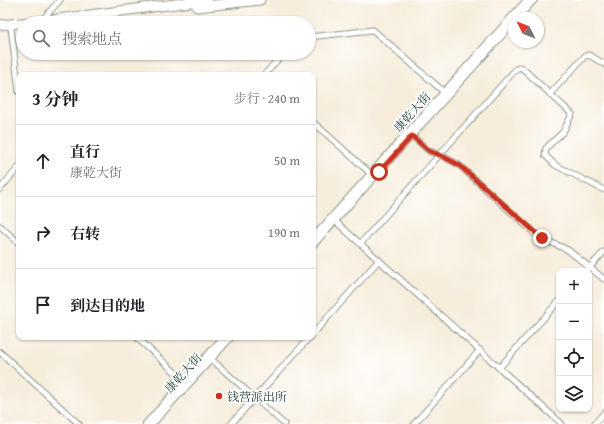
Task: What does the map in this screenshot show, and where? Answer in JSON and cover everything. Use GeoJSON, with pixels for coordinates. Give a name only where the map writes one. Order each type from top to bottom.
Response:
{"type":"FeatureCollection","features":[{"type":"Feature","properties":{"kind":"highway"},"geometry":{"type":"LineString","coordinates":[[81,16],[207,0]]}},
{"type":"Feature","properties":{"kind":"highway"},"geometry":{"type":"LineString","coordinates":[[122,16],[260,0]]}},
{"type":"Feature","properties":{"kind":"highway"},"geometry":{"type":"LineString","coordinates":[[0,24],[16,23]]}},
{"type":"Feature","properties":{"kind":"highway"},"geometry":{"type":"LineString","coordinates":[[0,30],[16,28]]}},
{"type":"Feature","properties":{"kind":"street"},"geometry":{"type":"LineString","coordinates":[[46,16],[60,0]]}},
{"type":"Feature","properties":{"kind":"street","name":"康乾大街"},"geometry":{"type":"LineString","coordinates":[[316,235],[527,0]]}},
{"type":"Feature","properties":{"kind":"street"},"geometry":{"type":"LineString","coordinates":[[523,12],[534,0]]}},
{"type":"Feature","properties":{"kind":"street"},"geometry":{"type":"LineString","coordinates":[[11,28],[16,72]]}},
{"type":"Feature","properties":{"kind":"street","name":"康乾大街"},"geometry":{"type":"LineString","coordinates":[[316,242],[508,29]]}},
{"type":"Feature","properties":{"kind":"street"},"geometry":{"type":"LineString","coordinates":[[316,36],[373,30],[444,92]]}},
{"type":"Feature","properties":{"kind":"street"},"geometry":{"type":"LineString","coordinates":[[550,94],[585,56],[589,56],[604,64]]}},
{"type":"Feature","properties":{"kind":"street"},"geometry":{"type":"LineString","coordinates":[[267,72],[278,60]]}},
{"type":"Feature","properties":{"kind":"street"},"geometry":{"type":"LineString","coordinates":[[360,244],[516,69],[521,67],[572,114],[563,132],[546,148],[545,155],[555,165],[604,190]]}},
{"type":"Feature","properties":{"kind":"street"},"geometry":{"type":"LineString","coordinates":[[316,125],[370,174]]}},
{"type":"Feature","properties":{"kind":"street"},"geometry":{"type":"LineString","coordinates":[[412,136],[429,151],[459,165],[534,233],[568,250],[590,266],[604,279]]}},
{"type":"Feature","properties":{"kind":"street"},"geometry":{"type":"LineString","coordinates":[[0,188],[16,170]]}},
{"type":"Feature","properties":{"kind":"street"},"geometry":{"type":"LineString","coordinates":[[335,221],[562,424]]}},
{"type":"Feature","properties":{"kind":"street"},"geometry":{"type":"LineString","coordinates":[[0,226],[16,240]]}},
{"type":"Feature","properties":{"kind":"street"},"geometry":{"type":"LineString","coordinates":[[590,266],[604,252]]}},
{"type":"Feature","properties":{"kind":"street"},"geometry":{"type":"LineString","coordinates":[[316,331],[379,260]]}},
{"type":"Feature","properties":{"kind":"street"},"geometry":{"type":"LineString","coordinates":[[499,368],[556,304]]}},
{"type":"Feature","properties":{"kind":"street"},"geometry":{"type":"LineString","coordinates":[[139,340],[186,382]]}},
{"type":"Feature","properties":{"kind":"street","name":"康乾大街"},"geometry":{"type":"LineString","coordinates":[[152,424],[221,340]]}},
{"type":"Feature","properties":{"kind":"street","name":"康乾大街"},"geometry":{"type":"LineString","coordinates":[[146,424],[228,340]]}},
{"type":"Feature","properties":{"kind":"street"},"geometry":{"type":"LineString","coordinates":[[231,424],[307,340]]}},
{"type":"Feature","properties":{"kind":"street"},"geometry":{"type":"LineString","coordinates":[[414,424],[480,350]]}},
{"type":"Feature","properties":{"kind":"street"},"geometry":{"type":"LineString","coordinates":[[0,352],[80,424]]}},
{"type":"Feature","properties":{"kind":"street"},"geometry":{"type":"LineString","coordinates":[[211,359],[284,424]]}},
{"type":"Feature","properties":{"kind":"street"},"geometry":{"type":"LineString","coordinates":[[594,424],[604,413]]}},
{"type":"Feature","properties":{"kind":"place","name":"钱营派出所"},"geometry":{"type":"Point","coordinates":[219,396]}},
{"type":"Feature","properties":{"kind":"route"},"geometry":{"type":"LineString","coordinates":[[379,172],[412,136],[429,151],[459,165],[534,233],[542,238]]}}]}
